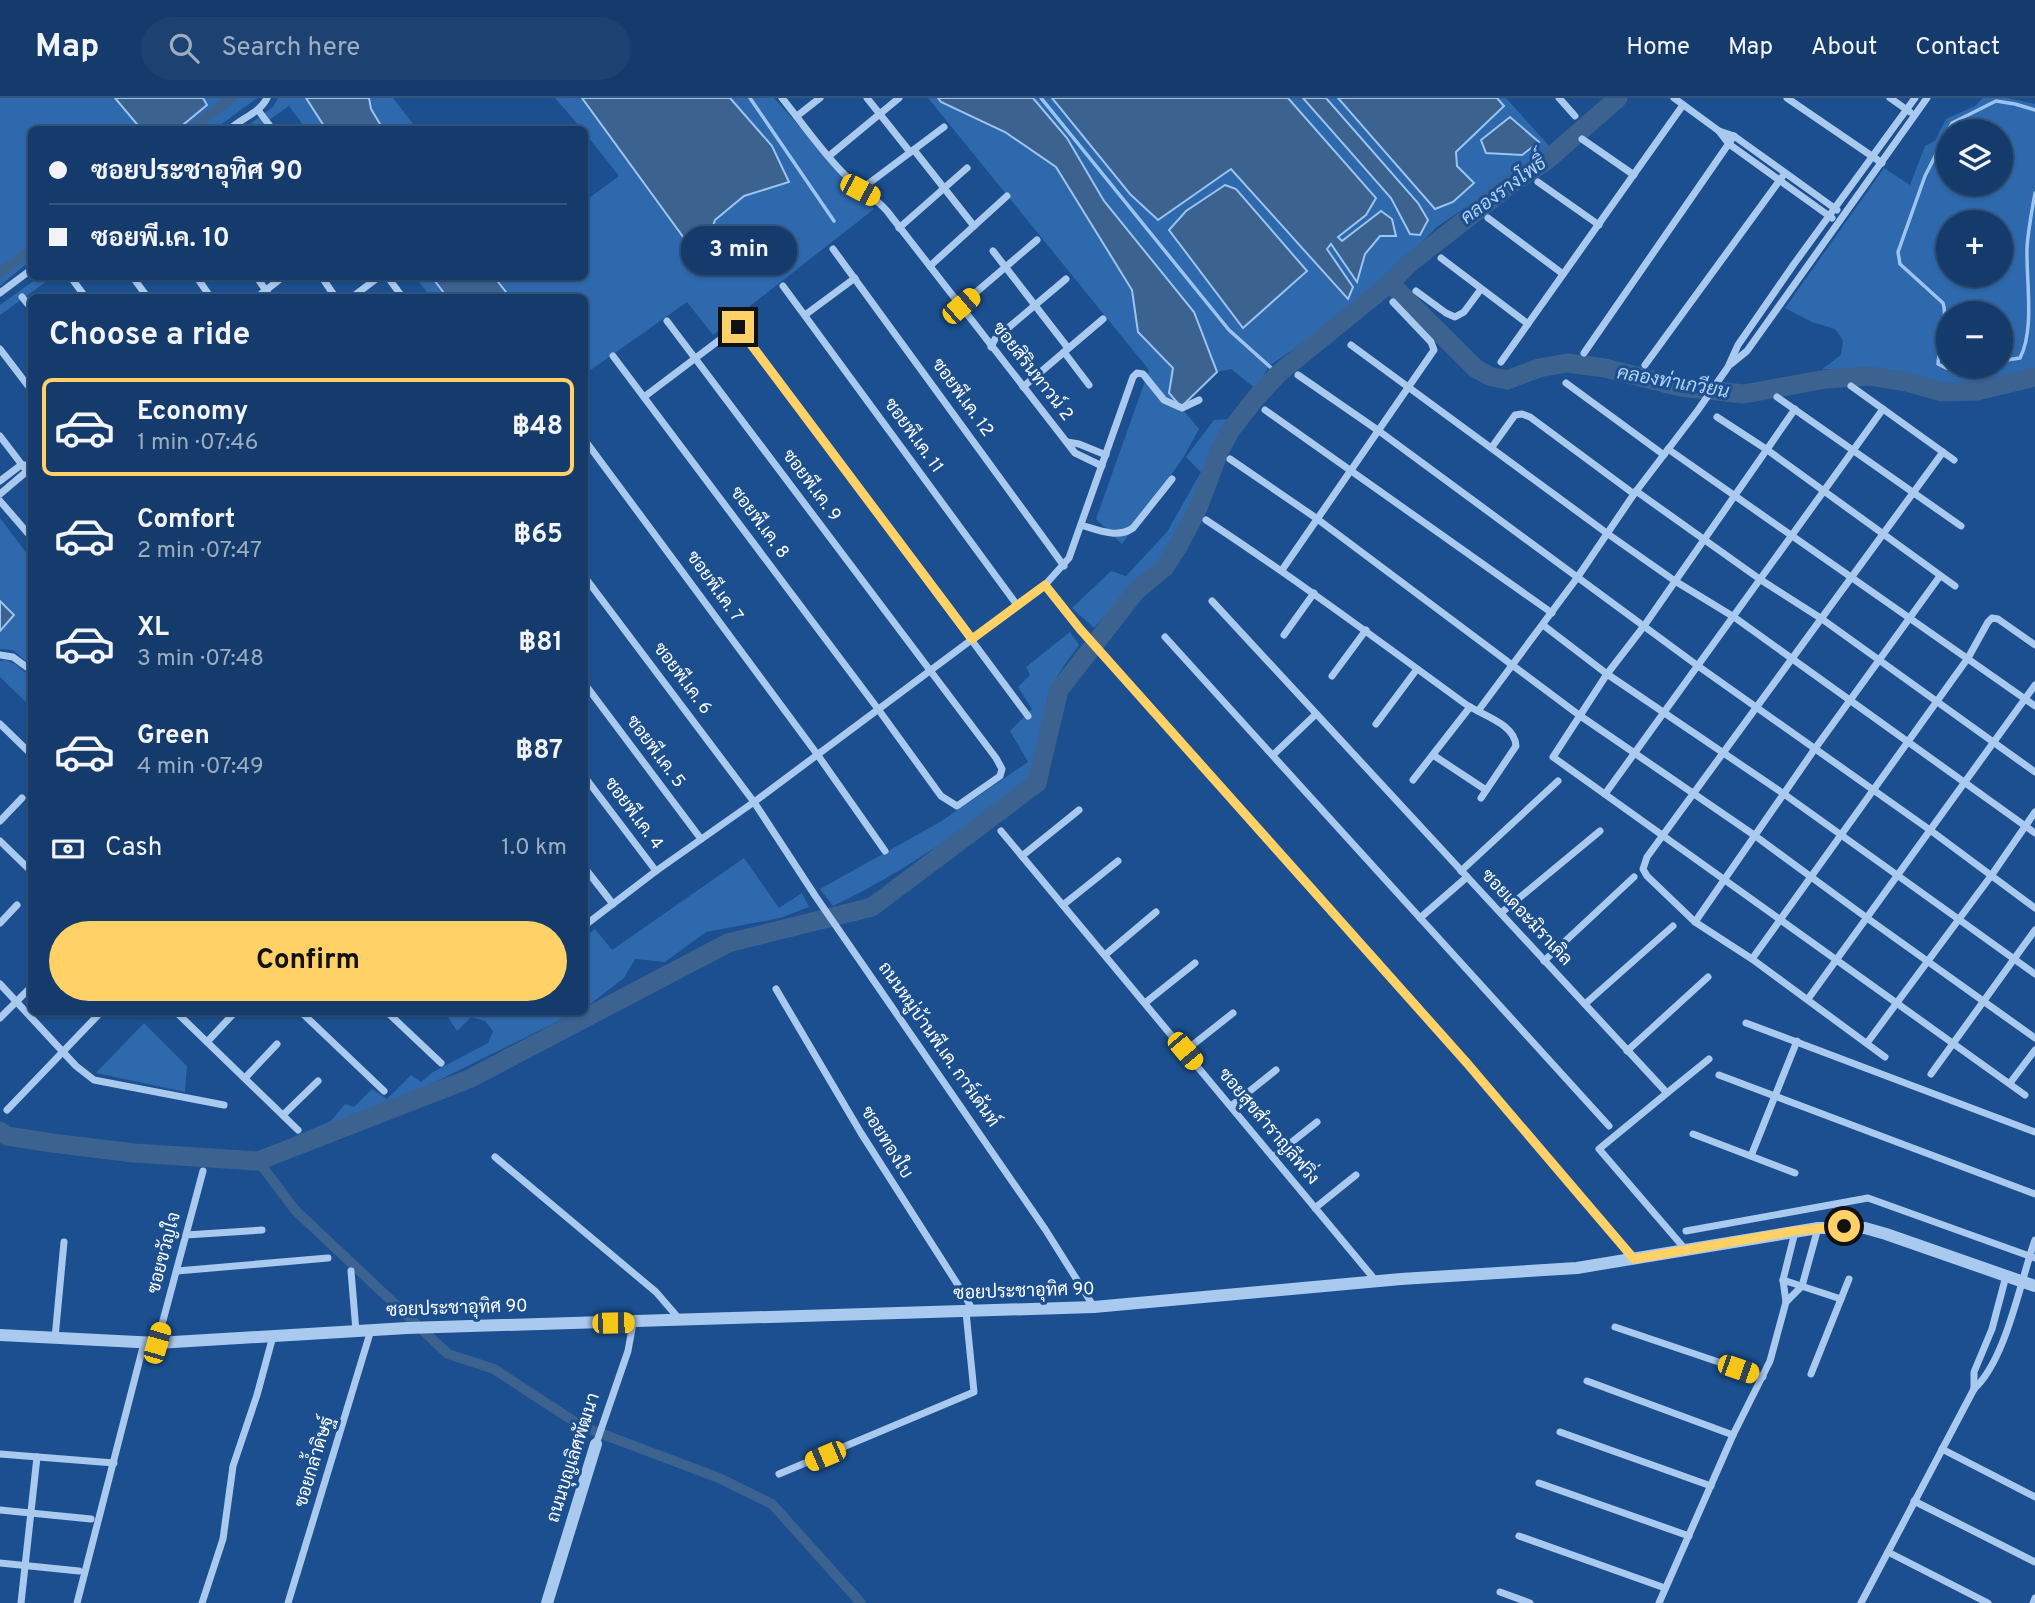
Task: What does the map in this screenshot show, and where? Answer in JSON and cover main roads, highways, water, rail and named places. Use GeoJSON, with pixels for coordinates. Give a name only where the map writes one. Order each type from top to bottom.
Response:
{"type":"FeatureCollection","features":[{"type":"Feature","properties":{"kind":"waterway"},"geometry":{"type":"LineString","coordinates":[[194,126],[232,98]]}},
{"type":"Feature","properties":{"kind":"waterway"},"geometry":{"type":"LineString","coordinates":[[750,98],[834,221]]}},
{"type":"Feature","properties":{"kind":"waterway"},"geometry":{"type":"LineString","coordinates":[[1041,98],[1229,330],[1278,374]]}},
{"type":"Feature","properties":{"kind":"waterway","name":"คลองรางโพธิ์"},"geometry":{"type":"LineString","coordinates":[[0,1131],[7,1136],[134,1153],[258,1161],[469,1079],[728,943],[872,907],[1037,783],[1059,690],[1136,591],[1164,568],[1198,508],[1230,431],[1278,374],[1390,283],[1410,263],[1511,184],[1546,161],[1618,98]]}},
{"type":"Feature","properties":{"kind":"waterway"},"geometry":{"type":"LineString","coordinates":[[1941,301],[1900,264],[1898,252],[1925,176],[1952,123],[1996,101],[2035,110]]}},
{"type":"Feature","properties":{"kind":"waterway"},"geometry":{"type":"LineString","coordinates":[[2013,359],[2020,358],[2025,346],[2029,319],[2027,248],[2035,193]]}},
{"type":"Feature","properties":{"kind":"waterway"},"geometry":{"type":"LineString","coordinates":[[0,273],[28,252]]}},
{"type":"Feature","properties":{"kind":"waterway","name":"คลองท่าเกวียน"},"geometry":{"type":"LineString","coordinates":[[1390,283],[1475,368],[1489,376],[1507,380],[1539,368],[1567,363],[1605,368],[1680,387],[1744,394],[1826,379],[1870,376],[1907,382],[1942,392],[1977,391],[2035,377]]}},
{"type":"Feature","properties":{"kind":"waterway"},"geometry":{"type":"LineString","coordinates":[[258,1161],[295,1210],[448,1354],[494,1369],[581,1426],[719,1478],[772,1504],[861,1603]]}}]}
